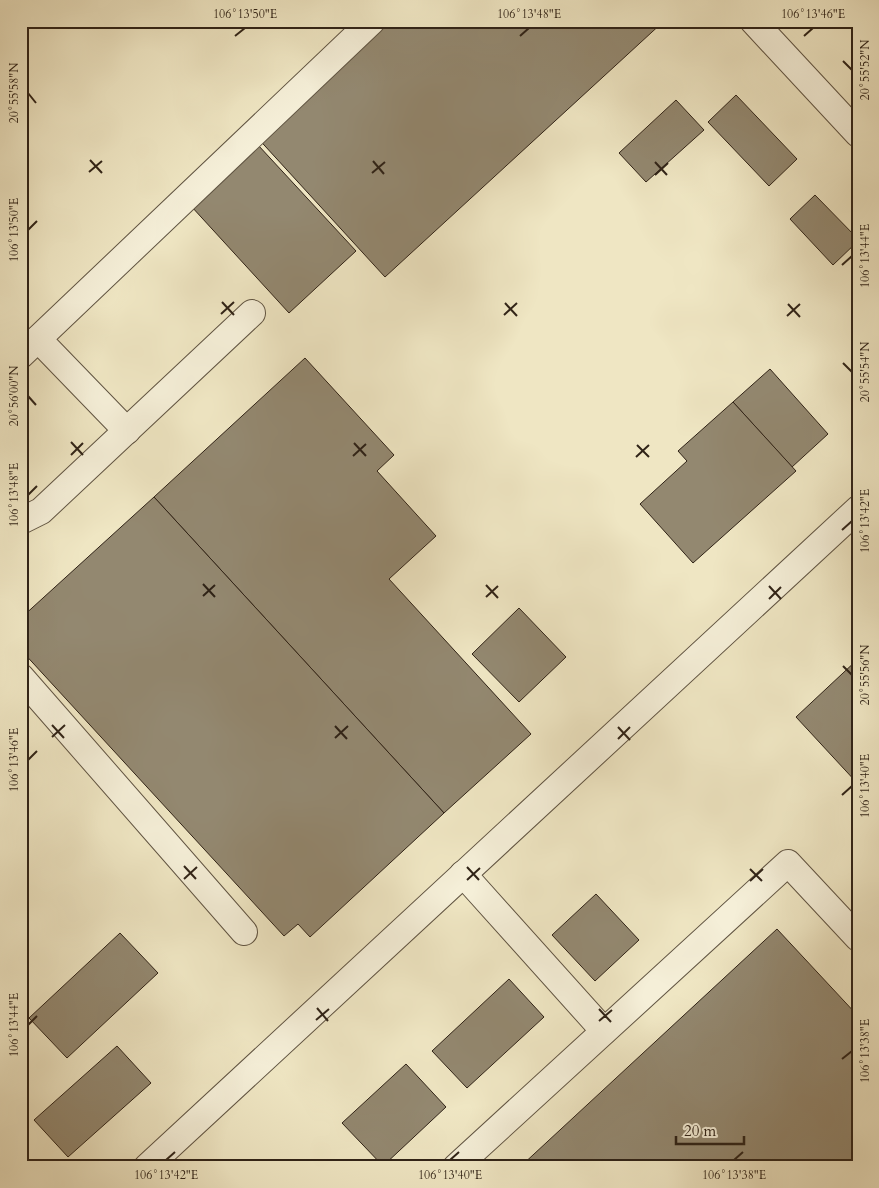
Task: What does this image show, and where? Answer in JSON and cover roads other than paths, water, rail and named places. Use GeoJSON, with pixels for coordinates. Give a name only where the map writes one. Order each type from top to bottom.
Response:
{"type":"FeatureCollection","features":[{"type":"Feature","properties":{"kind":"street"},"geometry":{"type":"LineString","coordinates":[[127,431],[29,347],[372,21]]}},
{"type":"Feature","properties":{"kind":"street"},"geometry":{"type":"LineString","coordinates":[[753,21],[858,134]]}},
{"type":"Feature","properties":{"kind":"street"},"geometry":{"type":"LineString","coordinates":[[21,521],[41,511],[252,313]]}},
{"type":"Feature","properties":{"kind":"street"},"geometry":{"type":"LineString","coordinates":[[147,1167],[858,509]]}},
{"type":"Feature","properties":{"kind":"street"},"geometry":{"type":"LineString","coordinates":[[21,677],[244,932]]}},
{"type":"Feature","properties":{"kind":"street"},"geometry":{"type":"LineString","coordinates":[[456,1167],[788,863],[858,938]]}},
{"type":"Feature","properties":{"kind":"street"},"geometry":{"type":"LineString","coordinates":[[463,874],[604,1031]]}}]}
